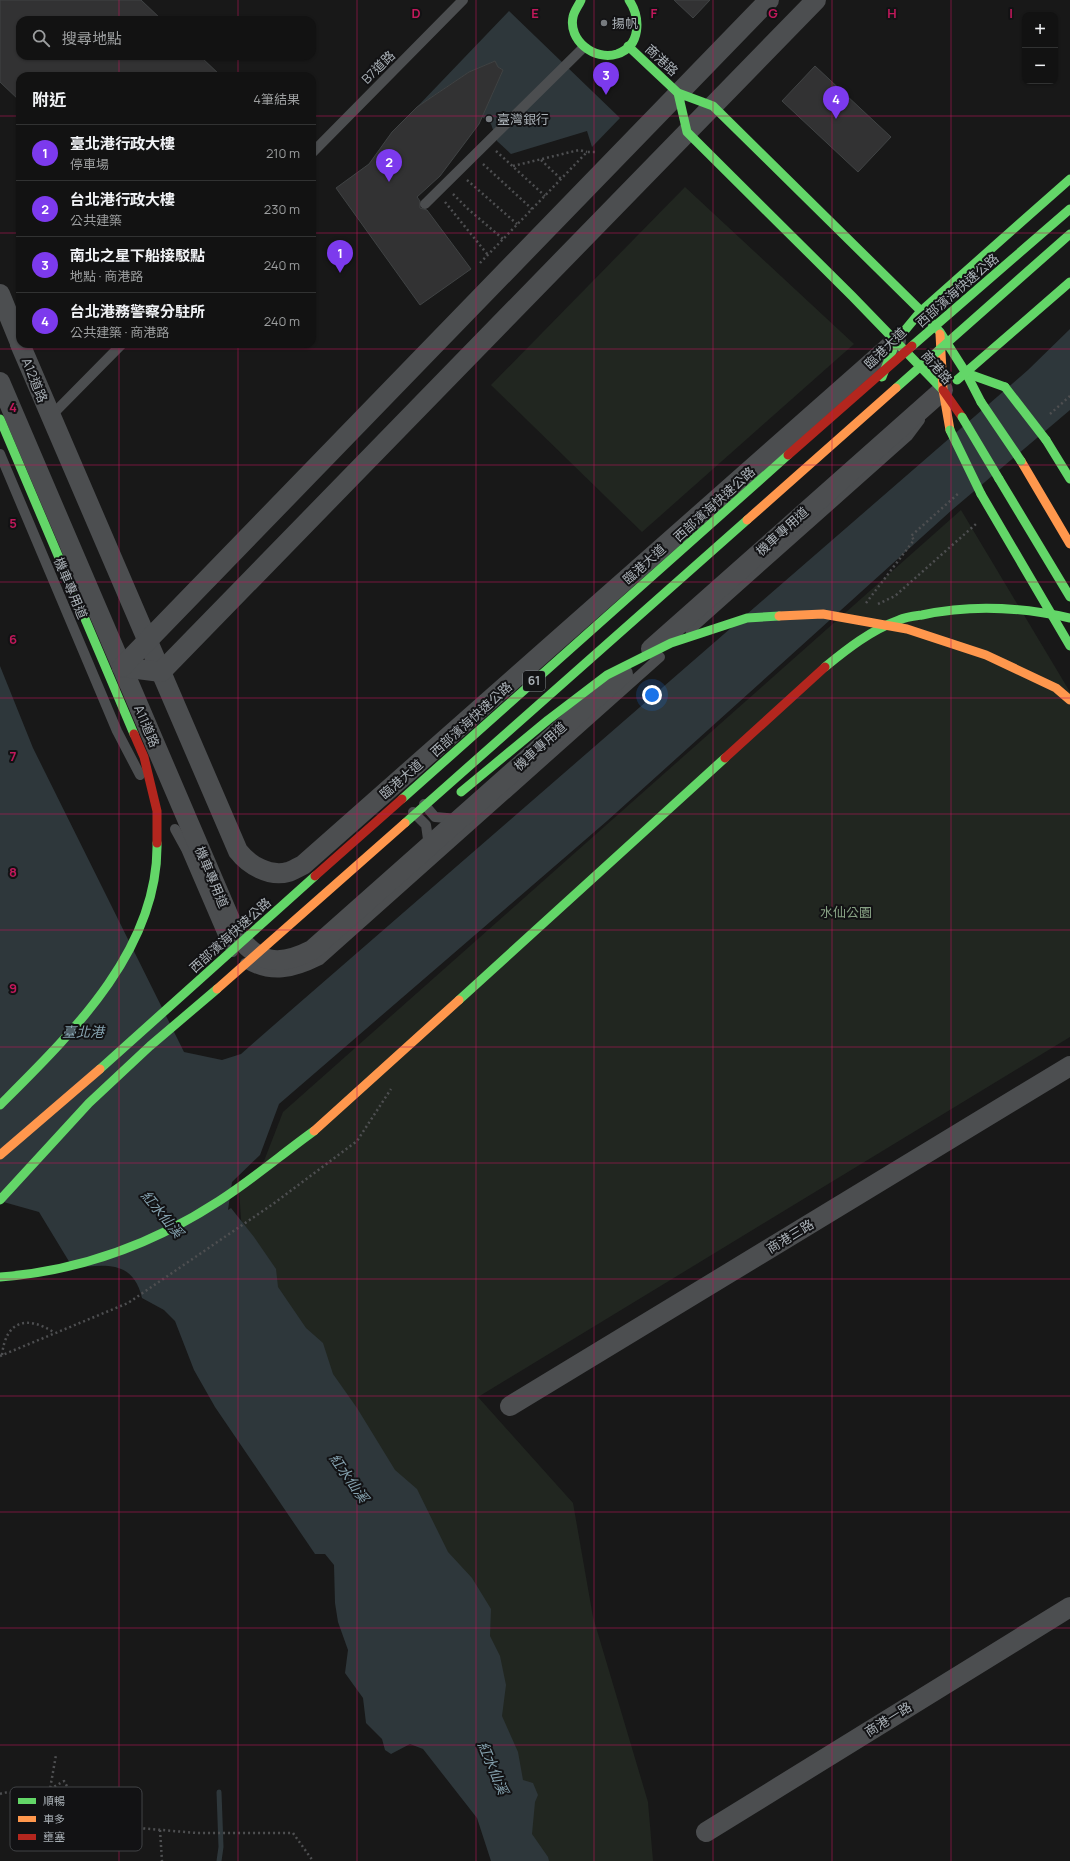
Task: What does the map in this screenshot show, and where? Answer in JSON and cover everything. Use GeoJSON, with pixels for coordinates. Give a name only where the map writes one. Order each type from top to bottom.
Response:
{"type":"FeatureCollection","features":[{"type":"Feature","properties":{"kind":"main road"},"geometry":{"type":"LineString","coordinates":[[581,0],[575,9],[572,19],[573,30],[583,48]]}},
{"type":"Feature","properties":{"kind":"main road","name":"商港路"},"geometry":{"type":"LineString","coordinates":[[583,48],[592,53],[606,55],[620,52],[628,46],[635,38],[638,28],[638,17],[635,7],[629,0]]}},
{"type":"Feature","properties":{"kind":"main road","name":"商港路"},"geometry":{"type":"LineString","coordinates":[[628,46],[678,93],[713,106],[921,311],[940,332],[966,373],[1005,387],[1046,440],[1070,479]]}},
{"type":"Feature","properties":{"kind":"main road","name":"商港路"},"geometry":{"type":"LineString","coordinates":[[678,93],[687,132],[943,390],[950,430],[986,505],[1070,646]]}},
{"type":"Feature","properties":{"kind":"main road","name":"臨港大道"},"geometry":{"type":"LineString","coordinates":[[896,341],[921,311],[1070,179]]}},
{"type":"Feature","properties":{"kind":"main road","name":"西部濱海快速公路"},"geometry":{"type":"LineString","coordinates":[[0,1155],[101,1068],[867,385],[1070,209]]}},
{"type":"Feature","properties":{"kind":"main road"},"geometry":{"type":"LineString","coordinates":[[1070,219],[940,332],[943,390],[962,417],[1070,597]]}},
{"type":"Feature","properties":{"kind":"main road"},"geometry":{"type":"LineString","coordinates":[[0,1200],[89,1103],[150,1046],[221,986],[1070,234]]}},
{"type":"Feature","properties":{"kind":"main road","name":"61"},"geometry":{"type":"LineString","coordinates":[[12,1173],[335,893],[1070,246]]}},
{"type":"Feature","properties":{"kind":"main road"},"geometry":{"type":"LineString","coordinates":[[943,390],[966,373],[1070,282]]}},
{"type":"Feature","properties":{"kind":"main road"},"geometry":{"type":"LineString","coordinates":[[93,1062],[211,969],[328,871],[878,385],[896,341]]}},
{"type":"Feature","properties":{"kind":"main road"},"geometry":{"type":"LineString","coordinates":[[966,373],[981,402],[1021,461],[1070,544]]}},
{"type":"Feature","properties":{"kind":"main road"},"geometry":{"type":"LineString","coordinates":[[0,419],[153,780],[159,830],[158,860],[154,886],[144,917],[122,964],[101,997],[66,1038],[0,1105]]}},
{"type":"Feature","properties":{"kind":"main road"},"geometry":{"type":"LineString","coordinates":[[0,1277],[64,1268],[117,1252],[168,1231],[218,1201],[314,1131],[822,670],[844,651],[868,634],[900,619],[938,611],[979,607],[1017,608],[1070,618]]}},
{"type":"Feature","properties":{"kind":"main road"},"geometry":{"type":"LineString","coordinates":[[456,796],[548,720],[608,675],[671,643],[747,618],[823,614],[907,629],[986,656],[1056,688],[1070,700]]}},
{"type":"Feature","properties":{"kind":"main road"},"geometry":{"type":"LineString","coordinates":[[414,830],[444,806]]}},
{"type":"Feature","properties":{"kind":"main road"},"geometry":{"type":"LineString","coordinates":[[335,893],[384,854]]}},
{"type":"Feature","properties":{"kind":"street"},"geometry":{"type":"LineString","coordinates":[[122,667],[769,0]]}},
{"type":"Feature","properties":{"kind":"street"},"geometry":{"type":"LineString","coordinates":[[161,672],[816,0]]}},
{"type":"Feature","properties":{"kind":"street","name":"A12道路"},"geometry":{"type":"LineString","coordinates":[[0,294],[16,334]]}},
{"type":"Feature","properties":{"kind":"street","name":"臨港大道"},"geometry":{"type":"LineString","coordinates":[[161,672],[238,851],[247,862],[272,872],[288,872],[303,865],[896,341]]}},
{"type":"Feature","properties":{"kind":"street","name":"A12道路"},"geometry":{"type":"LineString","coordinates":[[22,348],[50,417]]}},
{"type":"Feature","properties":{"kind":"street","name":"A11道路"},"geometry":{"type":"LineString","coordinates":[[0,382],[235,931],[250,952],[265,959],[282,960],[296,958],[312,950],[429,846]]}},
{"type":"Feature","properties":{"kind":"street"},"geometry":{"type":"LineString","coordinates":[[429,846],[943,390]]}},
{"type":"Feature","properties":{"kind":"street"},"geometry":{"type":"LineString","coordinates":[[50,417],[161,672]]}},
{"type":"Feature","properties":{"kind":"street"},"geometry":{"type":"LineString","coordinates":[[122,667],[161,672]]}},
{"type":"Feature","properties":{"kind":"street","name":"商港三路"},"geometry":{"type":"LineString","coordinates":[[510,1406],[1070,1066]]}},
{"type":"Feature","properties":{"kind":"street","name":"商港一路"},"geometry":{"type":"LineString","coordinates":[[706,1832],[1070,1607]]}},
{"type":"Feature","properties":{"kind":"lane","name":"B7道路"},"geometry":{"type":"LineString","coordinates":[[316,148],[463,0]]}},
{"type":"Feature","properties":{"kind":"lane"},"geometry":{"type":"LineString","coordinates":[[425,204],[583,48]]}},
{"type":"Feature","properties":{"kind":"lane"},"geometry":{"type":"LineString","coordinates":[[50,417],[118,348]]}},
{"type":"Feature","properties":{"kind":"lane","name":"機車專用道"},"geometry":{"type":"LineString","coordinates":[[175,829],[186,849],[226,942],[239,959],[254,969],[269,973],[285,973],[303,968],[320,960],[908,436],[943,390]]}},
{"type":"Feature","properties":{"kind":"lane","name":"機車專用道"},"geometry":{"type":"LineString","coordinates":[[0,454],[117,731],[140,774]]}},
{"type":"Feature","properties":{"kind":"lane"},"geometry":{"type":"LineString","coordinates":[[412,769],[413,792],[435,817],[459,819]]}},
{"type":"Feature","properties":{"kind":"lane"},"geometry":{"type":"LineString","coordinates":[[380,797],[403,801],[426,825],[429,846]]}},
{"type":"Feature","properties":{"kind":"path"},"geometry":{"type":"LineString","coordinates":[[487,143],[545,196]]}},
{"type":"Feature","properties":{"kind":"path"},"geometry":{"type":"LineString","coordinates":[[512,166],[579,150],[596,152],[602,147]]}},
{"type":"Feature","properties":{"kind":"path"},"geometry":{"type":"LineString","coordinates":[[480,263],[587,152]]}},
{"type":"Feature","properties":{"kind":"path"},"geometry":{"type":"LineString","coordinates":[[475,155],[498,180],[532,210]]}},
{"type":"Feature","properties":{"kind":"path"},"geometry":{"type":"LineString","coordinates":[[540,160],[561,179]]}},
{"type":"Feature","properties":{"kind":"path"},"geometry":{"type":"LineString","coordinates":[[458,171],[518,224]]}},
{"type":"Feature","properties":{"kind":"path"},"geometry":{"type":"LineString","coordinates":[[445,184],[468,209],[503,240]]}},
{"type":"Feature","properties":{"kind":"path"},"geometry":{"type":"LineString","coordinates":[[437,192],[488,255]]}},
{"type":"Feature","properties":{"kind":"path"},"geometry":{"type":"LineString","coordinates":[[871,607],[895,596],[981,519],[986,505]]}},
{"type":"Feature","properties":{"kind":"path"},"geometry":{"type":"LineString","coordinates":[[55,1333],[39,1325],[19,1324],[10,1329],[3,1340],[1,1355],[55,1333],[128,1303],[273,1204]]}},
{"type":"Feature","properties":{"kind":"path"},"geometry":{"type":"LineString","coordinates":[[50,1787],[56,1754]]}},
{"type":"Feature","properties":{"kind":"path"},"geometry":{"type":"LineString","coordinates":[[54,1787],[64,1781],[67,1787]]}},
{"type":"Feature","properties":{"kind":"path"},"geometry":{"type":"LineString","coordinates":[[0,1794],[4,1792],[10,1793]]}},
{"type":"Feature","properties":{"kind":"path"},"geometry":{"type":"LineString","coordinates":[[142,1828],[214,1833],[293,1833],[313,1861]]}},
{"type":"Feature","properties":{"kind":"path"},"geometry":{"type":"LineString","coordinates":[[160,1830],[162,1861]]}},
{"type":"Feature","properties":{"kind":"green space"},"geometry":{"type":"Polygon","coordinates":[[[685,187],[854,344],[642,532],[491,385],[685,187]]]}},
{"type":"Feature","properties":{"kind":"green space","name":"水仙公園"},"geometry":{"type":"Polygon","coordinates":[[[961,510],[1070,692],[1070,1037],[478,1397],[573,1503],[593,1617],[648,1802],[653,1861],[530,1861],[242,1233],[239,1190],[264,1161],[283,1112],[961,510]]]}},
{"type":"Feature","properties":{"kind":"water"},"geometry":{"type":"Polygon","coordinates":[[[509,11],[620,118],[592,147],[587,131],[511,154],[497,141],[491,124],[482,117],[503,70],[498,67],[495,61],[469,72],[417,107],[509,11]]]}},
{"type":"Feature","properties":{"kind":"water"},"geometry":{"type":"Polygon","coordinates":[[[1070,329],[1070,410],[953,509],[607,821],[279,1104],[260,1155],[232,1182],[228,1210],[231,1208],[254,1237],[276,1269],[278,1287],[306,1328],[323,1343],[333,1374],[357,1408],[395,1470],[417,1489],[448,1552],[472,1578],[491,1609],[490,1636],[500,1656],[506,1685],[502,1716],[518,1752],[523,1780],[533,1783],[538,1795],[535,1802],[532,1834],[548,1857],[549,1861],[491,1861],[477,1818],[423,1749],[410,1744],[391,1754],[385,1750],[382,1739],[366,1723],[363,1698],[345,1673],[348,1650],[338,1622],[335,1603],[334,1565],[325,1554],[315,1554],[215,1407],[194,1370],[175,1321],[164,1310],[142,1298],[138,1285],[132,1276],[124,1271],[116,1267],[106,1266],[73,1268],[39,1212],[0,1201],[0,666],[33,748],[184,1052],[222,1060],[241,1054],[1028,370],[1070,329]]]}},
{"type":"Feature","properties":{"kind":"building"},"geometry":{"type":"Polygon","coordinates":[[[0,0],[141,0],[158,16],[16,16],[16,60],[204,60],[217,72],[16,72],[16,97],[0,82],[0,0]]]}},
{"type":"Feature","properties":{"kind":"building"},"geometry":{"type":"Polygon","coordinates":[[[674,0],[710,0],[693,18],[674,0]]]}},
{"type":"Feature","properties":{"kind":"building"},"geometry":{"type":"Polygon","coordinates":[[[495,61],[498,67],[503,70],[479,124],[440,176],[417,197],[420,201],[420,208],[427,210],[471,269],[420,305],[336,188],[369,164],[392,132],[417,107],[469,72],[495,61]]]}},
{"type":"Feature","properties":{"kind":"building"},"geometry":{"type":"Polygon","coordinates":[[[815,66],[891,137],[858,172],[782,101],[815,66]]]}},
{"type":"Feature","properties":{"kind":"waterway"},"geometry":{"type":"LineString","coordinates":[[219,1792],[221,1847],[219,1861]]}},
{"type":"Feature","properties":{"kind":"traffic: fast"},"geometry":{"type":"LineString","coordinates":[[581,0],[573,17],[575,33],[584,47],[600,54],[608,55],[617,54],[625,50],[631,45],[635,38],[637,23],[636,15],[629,0]]}},
{"type":"Feature","properties":{"kind":"traffic: fast"},"geometry":{"type":"LineString","coordinates":[[628,46],[678,93],[713,106],[921,311],[940,332],[966,373],[1005,387]]}},
{"type":"Feature","properties":{"kind":"traffic: fast"},"geometry":{"type":"LineString","coordinates":[[678,93],[687,132],[852,296],[943,390]]}},
{"type":"Feature","properties":{"kind":"traffic: fast"},"geometry":{"type":"LineString","coordinates":[[896,341],[921,311],[1070,179]]}},
{"type":"Feature","properties":{"kind":"traffic: fast"},"geometry":{"type":"LineString","coordinates":[[912,346],[1070,209]]}},
{"type":"Feature","properties":{"kind":"traffic: fast"},"geometry":{"type":"LineString","coordinates":[[896,388],[1070,234]]}},
{"type":"Feature","properties":{"kind":"traffic: fast"},"geometry":{"type":"LineString","coordinates":[[957,380],[1070,282]]}},
{"type":"Feature","properties":{"kind":"traffic: fast"},"geometry":{"type":"LineString","coordinates":[[882,377],[896,341]]}},
{"type":"Feature","properties":{"kind":"traffic: fast"},"geometry":{"type":"LineString","coordinates":[[966,373],[981,402]]}},
{"type":"Feature","properties":{"kind":"traffic: fast"},"geometry":{"type":"LineString","coordinates":[[1005,387],[1046,440]]}},
{"type":"Feature","properties":{"kind":"traffic: fast"},"geometry":{"type":"LineString","coordinates":[[981,402],[1021,461]]}},
{"type":"Feature","properties":{"kind":"traffic: fast"},"geometry":{"type":"LineString","coordinates":[[962,417],[999,479]]}},
{"type":"Feature","properties":{"kind":"traffic: fast"},"geometry":{"type":"LineString","coordinates":[[0,419],[134,734]]}},
{"type":"Feature","properties":{"kind":"traffic: fast"},"geometry":{"type":"LineString","coordinates":[[950,430],[981,494]]}},
{"type":"Feature","properties":{"kind":"traffic: fast"},"geometry":{"type":"LineString","coordinates":[[1046,440],[1070,479]]}},
{"type":"Feature","properties":{"kind":"traffic: fast"},"geometry":{"type":"LineString","coordinates":[[402,799],[788,455]]}},
{"type":"Feature","properties":{"kind":"traffic: fast"},"geometry":{"type":"LineString","coordinates":[[999,479],[1070,597]]}},
{"type":"Feature","properties":{"kind":"traffic: fast"},"geometry":{"type":"LineString","coordinates":[[981,494],[1070,646]]}},
{"type":"Feature","properties":{"kind":"traffic: fast"},"geometry":{"type":"LineString","coordinates":[[405,823],[747,520]]}},
{"type":"Feature","properties":{"kind":"traffic: fast"},"geometry":{"type":"LineString","coordinates":[[825,667],[851,647],[879,629],[910,617],[959,609],[996,608],[1033,611],[1070,618]]}},
{"type":"Feature","properties":{"kind":"traffic: fast"},"geometry":{"type":"LineString","coordinates":[[461,792],[548,720],[607,675],[671,643],[747,618],[779,616]]}},
{"type":"Feature","properties":{"kind":"traffic: fast"},"geometry":{"type":"LineString","coordinates":[[459,1000],[725,758]]}},
{"type":"Feature","properties":{"kind":"traffic: fast"},"geometry":{"type":"LineString","coordinates":[[0,1105],[81,1020],[106,988],[127,954],[143,919],[154,882],[157,843]]}},
{"type":"Feature","properties":{"kind":"traffic: fast"},"geometry":{"type":"LineString","coordinates":[[100,1069],[315,876]]}},
{"type":"Feature","properties":{"kind":"traffic: fast"},"geometry":{"type":"LineString","coordinates":[[0,1200],[89,1103],[150,1046],[217,989]]}},
{"type":"Feature","properties":{"kind":"traffic: fast"},"geometry":{"type":"LineString","coordinates":[[0,1277],[58,1269],[86,1262],[114,1253],[168,1230],[231,1193],[314,1131]]}},
{"type":"Feature","properties":{"kind":"traffic: slow"},"geometry":{"type":"LineString","coordinates":[[940,334],[943,390],[950,430]]}},
{"type":"Feature","properties":{"kind":"traffic: slow"},"geometry":{"type":"LineString","coordinates":[[747,520],[896,388]]}},
{"type":"Feature","properties":{"kind":"traffic: slow"},"geometry":{"type":"LineString","coordinates":[[1021,461],[1070,544]]}},
{"type":"Feature","properties":{"kind":"traffic: slow"},"geometry":{"type":"LineString","coordinates":[[779,616],[823,614],[907,629],[986,655],[1056,688],[1070,700]]}},
{"type":"Feature","properties":{"kind":"traffic: slow"},"geometry":{"type":"LineString","coordinates":[[217,989],[405,823]]}},
{"type":"Feature","properties":{"kind":"traffic: slow"},"geometry":{"type":"LineString","coordinates":[[314,1131],[459,1000]]}},
{"type":"Feature","properties":{"kind":"traffic: slow"},"geometry":{"type":"LineString","coordinates":[[0,1155],[100,1069]]}},
{"type":"Feature","properties":{"kind":"traffic: jam"},"geometry":{"type":"LineString","coordinates":[[788,455],[912,346]]}},
{"type":"Feature","properties":{"kind":"traffic: jam"},"geometry":{"type":"LineString","coordinates":[[943,390],[962,417]]}},
{"type":"Feature","properties":{"kind":"traffic: jam"},"geometry":{"type":"LineString","coordinates":[[725,758],[825,667]]}},
{"type":"Feature","properties":{"kind":"traffic: jam"},"geometry":{"type":"LineString","coordinates":[[134,734],[144,757],[157,811],[157,843]]}},
{"type":"Feature","properties":{"kind":"traffic: jam"},"geometry":{"type":"LineString","coordinates":[[315,876],[402,799]]}},
{"type":"Feature","properties":{"kind":"place","name":"揚帆"},"geometry":{"type":"Point","coordinates":[604,23]}},
{"type":"Feature","properties":{"kind":"place","name":"南北之星下船接駁點"},"geometry":{"type":"Point","coordinates":[606,95]}},
{"type":"Feature","properties":{"kind":"place","name":"臺灣銀行"},"geometry":{"type":"Point","coordinates":[489,119]}},
{"type":"Feature","properties":{"kind":"place","name":"台北港務警察分駐所"},"geometry":{"type":"Point","coordinates":[836,119]}},
{"type":"Feature","properties":{"kind":"place","name":"台北港行政大樓"},"geometry":{"type":"Point","coordinates":[389,182]}},
{"type":"Feature","properties":{"kind":"place","name":"臺北港行政大樓"},"geometry":{"type":"Point","coordinates":[340,273]}},
{"type":"Feature","properties":{"kind":"water label","name":"臺北港"},"geometry":{"type":"Point","coordinates":[83,1032]}},
{"type":"Feature","properties":{"kind":"water label","name":"紅水仙溪"},"geometry":{"type":"Point","coordinates":[162,1214]}},
{"type":"Feature","properties":{"kind":"water label","name":"紅水仙溪"},"geometry":{"type":"Point","coordinates":[349,1478]}},
{"type":"Feature","properties":{"kind":"water label","name":"紅水仙溪"},"geometry":{"type":"Point","coordinates":[493,1768]}}]}
